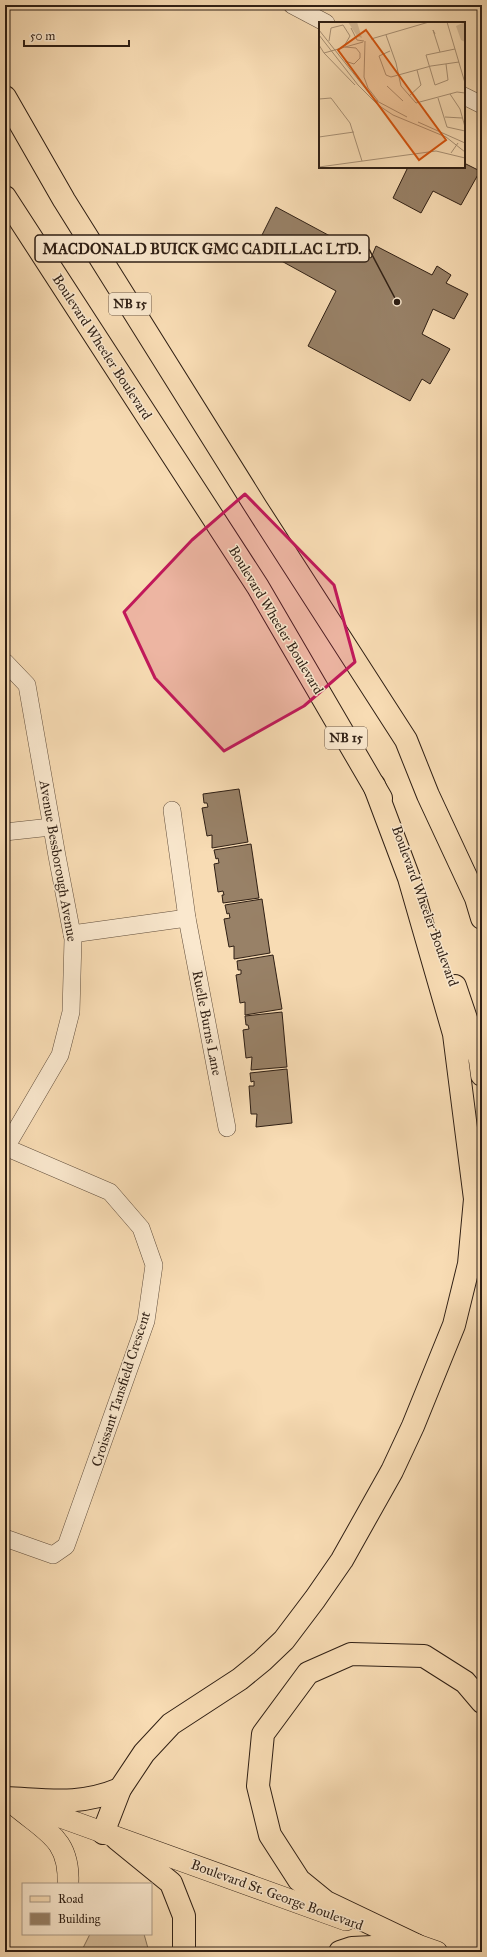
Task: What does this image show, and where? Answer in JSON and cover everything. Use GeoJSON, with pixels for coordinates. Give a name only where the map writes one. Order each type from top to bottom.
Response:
{"type":"FeatureCollection","features":[{"type":"Feature","properties":{"kind":"highway","name":"NB 15"},"geometry":{"type":"LineString","coordinates":[[6,97],[64,200],[256,507],[406,740],[428,795],[476,898],[482,918]]}},
{"type":"Feature","properties":{"kind":"highway","name":"Boulevard Wheeler Boulevard"},"geometry":{"type":"LineString","coordinates":[[5,197],[254,581],[403,835],[480,1060],[482,1075]]}},
{"type":"Feature","properties":{"kind":"highway"},"geometry":{"type":"LineString","coordinates":[[406,740],[443,802],[482,883]]}},
{"type":"Feature","properties":{"kind":"highway"},"geometry":{"type":"LineString","coordinates":[[184,1952],[184,1916],[171,1883],[110,1836],[120,1789],[144,1753],[171,1724],[240,1679],[284,1640],[342,1560],[392,1471],[413,1426],[454,1325],[469,1264],[475,1199],[454,1034],[409,878],[374,785]]}},
{"type":"Feature","properties":{"kind":"highway"},"geometry":{"type":"LineString","coordinates":[[416,1945],[326,1902],[299,1880],[270,1835],[258,1786],[263,1734],[308,1673],[351,1654],[424,1656],[465,1682],[482,1702]]}},
{"type":"Feature","properties":{"kind":"highway"},"geometry":{"type":"LineString","coordinates":[[5,1798],[72,1802],[101,1797],[120,1789]]}},
{"type":"Feature","properties":{"kind":"highway"},"geometry":{"type":"LineString","coordinates":[[340,1952],[352,1948],[416,1945]]}},
{"type":"Feature","properties":{"kind":"main road","name":"Boulevard St. George Boulevard"},"geometry":{"type":"LineString","coordinates":[[5,1798],[437,1952]]}},
{"type":"Feature","properties":{"kind":"main road"},"geometry":{"type":"LineString","coordinates":[[5,1798],[56,1839],[67,1858],[69,1868],[68,1883]]}},
{"type":"Feature","properties":{"kind":"street"},"geometry":{"type":"LineString","coordinates":[[292,5],[324,22]]}},
{"type":"Feature","properties":{"kind":"street"},"geometry":{"type":"LineString","coordinates":[[465,96],[482,105]]}},
{"type":"Feature","properties":{"kind":"street","name":"Avenue Bessborough Avenue"},"geometry":{"type":"LineString","coordinates":[[5,662],[27,685],[51,827],[72,934],[71,1012],[60,1055],[5,1148]]}},
{"type":"Feature","properties":{"kind":"street","name":"Ruelle Burns Lane"},"geometry":{"type":"LineString","coordinates":[[172,810],[187,918],[226,1128]]}},
{"type":"Feature","properties":{"kind":"street"},"geometry":{"type":"LineString","coordinates":[[5,832],[51,827]]}},
{"type":"Feature","properties":{"kind":"street"},"geometry":{"type":"LineString","coordinates":[[72,934],[187,918]]}},
{"type":"Feature","properties":{"kind":"street","name":"Croissant Tansfield Crescent"},"geometry":{"type":"LineString","coordinates":[[5,1148],[110,1192],[141,1228],[154,1265],[146,1321],[66,1546],[53,1555],[5,1538]]}},
{"type":"Feature","properties":{"kind":"highlighted area"},"geometry":{"type":"Polygon","coordinates":[[[245,494],[334,585],[355,662],[304,706],[224,751],[155,678],[124,612],[192,540],[245,494]]]}},
{"type":"Feature","properties":{"kind":"shaded area"},"geometry":{"type":"Polygon","coordinates":[[[90,1935],[144,1935],[149,1952],[81,1952],[90,1935]]]}},
{"type":"Feature","properties":{"kind":"building"},"geometry":{"type":"Polygon","coordinates":[[[465,164],[480,171],[461,205],[433,191],[421,213],[393,198],[408,168],[465,168],[465,164]]]}},
{"type":"Feature","properties":{"kind":"building"},"geometry":{"type":"Polygon","coordinates":[[[276,207],[371,258],[376,246],[432,275],[437,266],[451,275],[446,283],[468,294],[454,319],[433,309],[422,334],[450,349],[430,384],[422,379],[410,401],[308,346],[336,291],[256,247],[276,207]]]}},
{"type":"Feature","properties":{"kind":"building"},"geometry":{"type":"Polygon","coordinates":[[[239,789],[248,842],[212,848],[212,835],[207,836],[202,808],[208,807],[207,803],[204,803],[203,794],[239,789]]]}},
{"type":"Feature","properties":{"kind":"building"},"geometry":{"type":"Polygon","coordinates":[[[251,844],[259,898],[223,903],[223,891],[218,892],[214,864],[219,863],[218,858],[216,859],[214,850],[251,844]]]}},
{"type":"Feature","properties":{"kind":"building"},"geometry":{"type":"Polygon","coordinates":[[[262,899],[270,953],[234,959],[234,946],[229,947],[224,919],[230,918],[229,913],[227,914],[225,905],[262,899]]]}},
{"type":"Feature","properties":{"kind":"building"},"geometry":{"type":"Polygon","coordinates":[[[273,955],[282,1009],[245,1015],[245,1002],[240,1003],[236,975],[241,974],[241,970],[238,970],[237,961],[273,955]]]}},
{"type":"Feature","properties":{"kind":"building"},"geometry":{"type":"Polygon","coordinates":[[[282,1012],[287,1067],[251,1070],[252,1057],[246,1058],[243,1030],[249,1029],[248,1025],[246,1025],[245,1016],[282,1012]]]}},
{"type":"Feature","properties":{"kind":"building"},"geometry":{"type":"Polygon","coordinates":[[[287,1069],[292,1123],[256,1127],[257,1114],[251,1114],[249,1086],[254,1086],[254,1081],[251,1082],[250,1073],[287,1069]]]}},
{"type":"Feature","properties":{"kind":"place","name":"MACDONALD BUICK GMC CADILLAC LTD."},"geometry":{"type":"Point","coordinates":[397,302]}}]}
